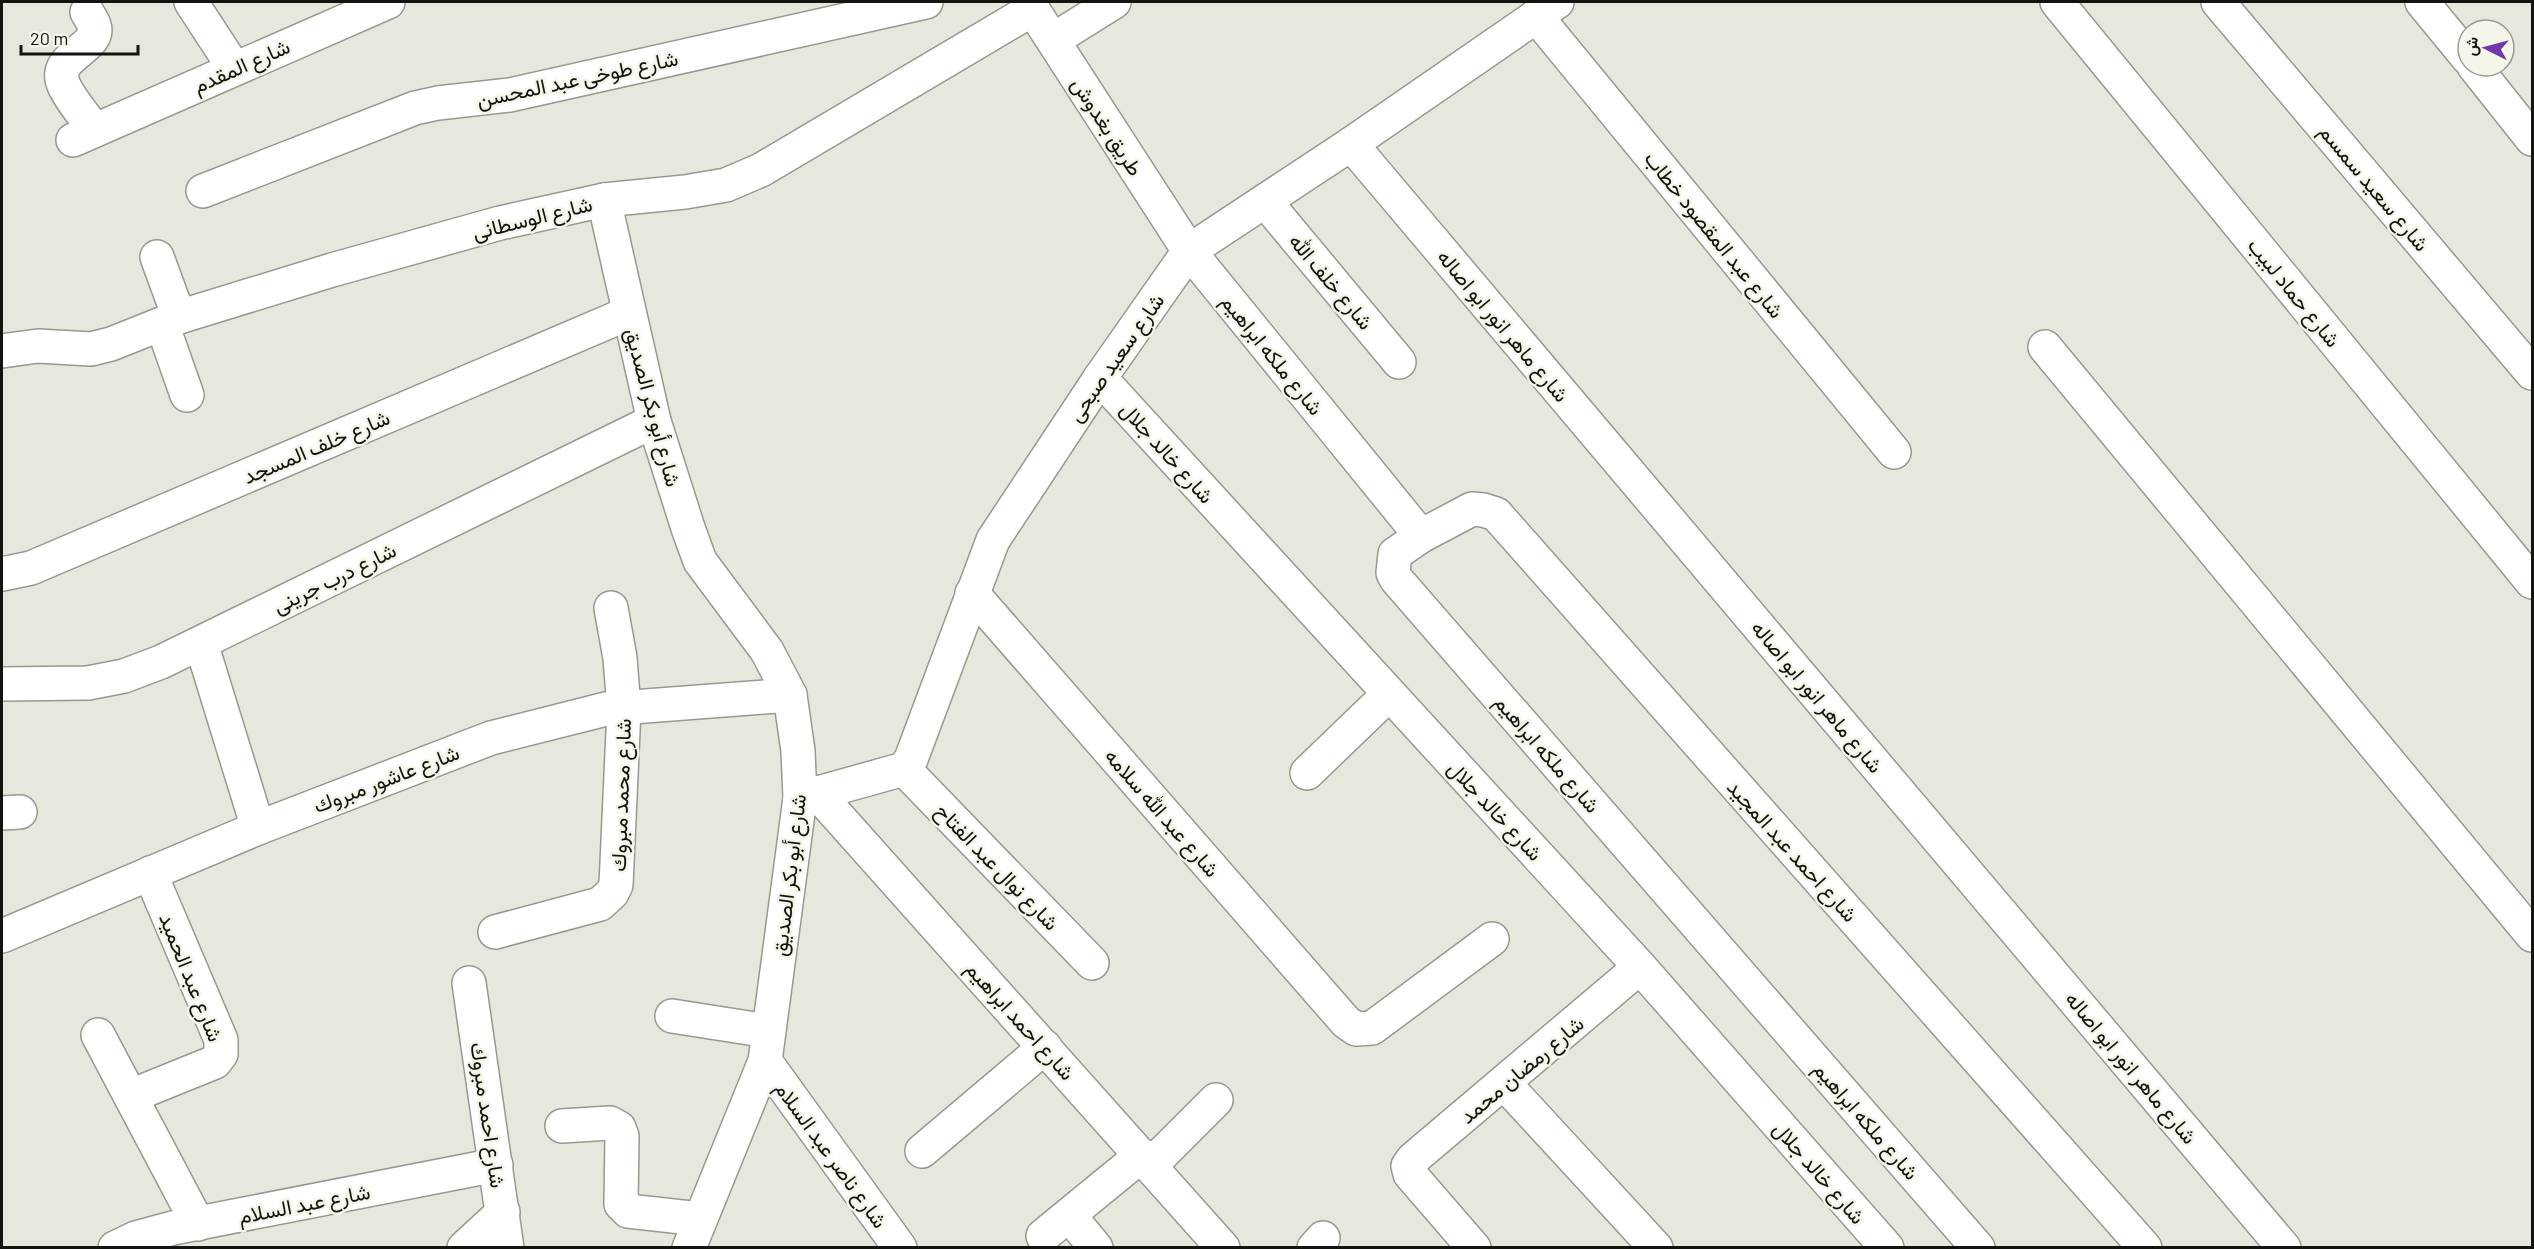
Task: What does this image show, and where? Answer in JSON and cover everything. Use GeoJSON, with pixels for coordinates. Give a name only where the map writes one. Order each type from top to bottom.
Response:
{"type":"FeatureCollection","features":[{"type":"Feature","properties":{"kind":"street"},"geometry":{"type":"LineString","coordinates":[[191,2],[234,68]]}},
{"type":"Feature","properties":{"kind":"street","name":"شارع المقدم"},"geometry":{"type":"LineString","coordinates":[[87,12],[94,24],[95,31],[92,40],[66,62],[62,73],[63,83],[84,135],[388,2]]}},
{"type":"Feature","properties":{"kind":"street","name":"شارع طوخى عبد المحسن"},"geometry":{"type":"LineString","coordinates":[[203,191],[415,108],[438,103],[510,95],[926,2]]}},
{"type":"Feature","properties":{"kind":"street"},"geometry":{"type":"LineString","coordinates":[[1053,40],[1114,2]]}},
{"type":"Feature","properties":{"kind":"street","name":"شارع حماد لبيب"},"geometry":{"type":"LineString","coordinates":[[2057,2],[2532,582]]}},
{"type":"Feature","properties":{"kind":"street","name":"شارع سعيد سمسم"},"geometry":{"type":"LineString","coordinates":[[2218,2],[2532,373]]}},
{"type":"Feature","properties":{"kind":"street"},"geometry":{"type":"LineString","coordinates":[[2422,2],[2456,43]]}},
{"type":"Feature","properties":{"kind":"street","name":"طريق بغدوش"},"geometry":{"type":"LineString","coordinates":[[1030,5],[1189,251]]}},
{"type":"Feature","properties":{"kind":"street","name":"شارع الوسطانى"},"geometry":{"type":"LineString","coordinates":[[2,351],[38,346],[91,349],[111,344],[170,320],[332,270],[489,226],[604,200],[716,187],[761,170],[1030,5]]}},
{"type":"Feature","properties":{"kind":"street","name":"شارع سعيد صبحى"},"geometry":{"type":"LineString","coordinates":[[904,769],[911,759],[993,540],[1100,378],[1189,251],[1351,144],[1547,9]]}},
{"type":"Feature","properties":{"kind":"street","name":"شارع عبد المقصود خطاب"},"geometry":{"type":"LineString","coordinates":[[1547,9],[1894,452]]}},
{"type":"Feature","properties":{"kind":"street"},"geometry":{"type":"LineString","coordinates":[[2484,78],[2532,139]]}},
{"type":"Feature","properties":{"kind":"street","name":"شارع ماهر انور ابو اصاله"},"geometry":{"type":"LineString","coordinates":[[1351,144],[2284,1248]]}},
{"type":"Feature","properties":{"kind":"street","name":"شارع أبو بكر الصديق"},"geometry":{"type":"LineString","coordinates":[[562,1126],[610,1123],[619,1128],[622,1136],[621,1204],[628,1211],[695,1233],[766,1046],[809,796],[798,751],[790,695],[767,651],[700,561],[654,421],[604,200]]}},
{"type":"Feature","properties":{"kind":"street","name":"شارع خلف الله"},"geometry":{"type":"LineString","coordinates":[[1265,201],[1399,362]]}},
{"type":"Feature","properties":{"kind":"street","name":"شارع ملكه ابراهيم"},"geometry":{"type":"LineString","coordinates":[[1189,251],[1421,536],[1395,554],[1393,573],[1397,580],[1978,1248]]}},
{"type":"Feature","properties":{"kind":"street"},"geometry":{"type":"LineString","coordinates":[[157,257],[188,395]]}},
{"type":"Feature","properties":{"kind":"street","name":"شارع خلف المسجد"},"geometry":{"type":"LineString","coordinates":[[2,574],[31,568],[629,313]]}},
{"type":"Feature","properties":{"kind":"street"},"geometry":{"type":"LineString","coordinates":[[2045,347],[2532,935]]}},
{"type":"Feature","properties":{"kind":"street","name":"شارع خالد جلال"},"geometry":{"type":"LineString","coordinates":[[1100,378],[1640,967],[1887,1248]]}},
{"type":"Feature","properties":{"kind":"street","name":"شارع درب جرينى"},"geometry":{"type":"LineString","coordinates":[[2,684],[88,683],[124,676],[161,662],[654,421]]}},
{"type":"Feature","properties":{"kind":"street","name":"شارع احمد عبد المجيد"},"geometry":{"type":"LineString","coordinates":[[1421,536],[1472,510],[1483,510],[1496,514],[2145,1248]]}},
{"type":"Feature","properties":{"kind":"street","name":"شارع عبد الله سلامه"},"geometry":{"type":"LineString","coordinates":[[972,593],[1346,1022],[1356,1029],[1372,1028],[1492,939]]}},
{"type":"Feature","properties":{"kind":"street","name":"شارع محمد مبروك"},"geometry":{"type":"LineString","coordinates":[[495,932],[600,904],[612,893],[617,877],[624,709],[620,658],[611,608]]}},
{"type":"Feature","properties":{"kind":"street"},"geometry":{"type":"LineString","coordinates":[[201,643],[258,828]]}},
{"type":"Feature","properties":{"kind":"street"},"geometry":{"type":"LineString","coordinates":[[1306,774],[1389,694]]}},
{"type":"Feature","properties":{"kind":"street","name":"شارع عاشور مبروك"},"geometry":{"type":"LineString","coordinates":[[2,936],[258,828],[491,738],[606,710],[790,695]]}},
{"type":"Feature","properties":{"kind":"street"},"geometry":{"type":"LineString","coordinates":[[809,796],[904,769]]}},
{"type":"Feature","properties":{"kind":"street","name":"شارع نوال عبد الفتاح"},"geometry":{"type":"LineString","coordinates":[[904,769],[1092,963]]}},
{"type":"Feature","properties":{"kind":"street","name":"شارع احمد ابراهيم"},"geometry":{"type":"LineString","coordinates":[[809,796],[1045,1047],[1223,1248]]}},
{"type":"Feature","properties":{"kind":"street","name":"شارع عبد الحميد"},"geometry":{"type":"LineString","coordinates":[[131,1096],[215,1062],[221,1054],[221,1040],[150,873]]}},
{"type":"Feature","properties":{"kind":"street","name":"شارع رمضان محمد"},"geometry":{"type":"LineString","coordinates":[[1474,1248],[1410,1174],[1408,1166],[1413,1159],[1640,967]]}},
{"type":"Feature","properties":{"kind":"street","name":"شارع احمد مبروك"},"geometry":{"type":"LineString","coordinates":[[469,983],[507,1248]]}},
{"type":"Feature","properties":{"kind":"street"},"geometry":{"type":"LineString","coordinates":[[672,1016],[766,1046]]}},
{"type":"Feature","properties":{"kind":"street"},"geometry":{"type":"LineString","coordinates":[[98,1035],[198,1224]]}},
{"type":"Feature","properties":{"kind":"street","name":"شارع ناصر عبد السلام"},"geometry":{"type":"LineString","coordinates":[[766,1046],[900,1248]]}},
{"type":"Feature","properties":{"kind":"street"},"geometry":{"type":"LineString","coordinates":[[922,1151],[1045,1047]]}},
{"type":"Feature","properties":{"kind":"street"},"geometry":{"type":"LineString","coordinates":[[1504,1083],[1656,1248]]}},
{"type":"Feature","properties":{"kind":"street"},"geometry":{"type":"LineString","coordinates":[[1043,1236],[1146,1160],[1216,1100]]}},
{"type":"Feature","properties":{"kind":"street","name":"شارع عبد السلام"},"geometry":{"type":"LineString","coordinates":[[115,1248],[136,1238],[198,1224],[496,1165]]}},
{"type":"Feature","properties":{"kind":"street"},"geometry":{"type":"LineString","coordinates":[[464,1248],[503,1212]]}},
{"type":"Feature","properties":{"kind":"street"},"geometry":{"type":"LineString","coordinates":[[1069,1215],[1096,1248]]}}]}
